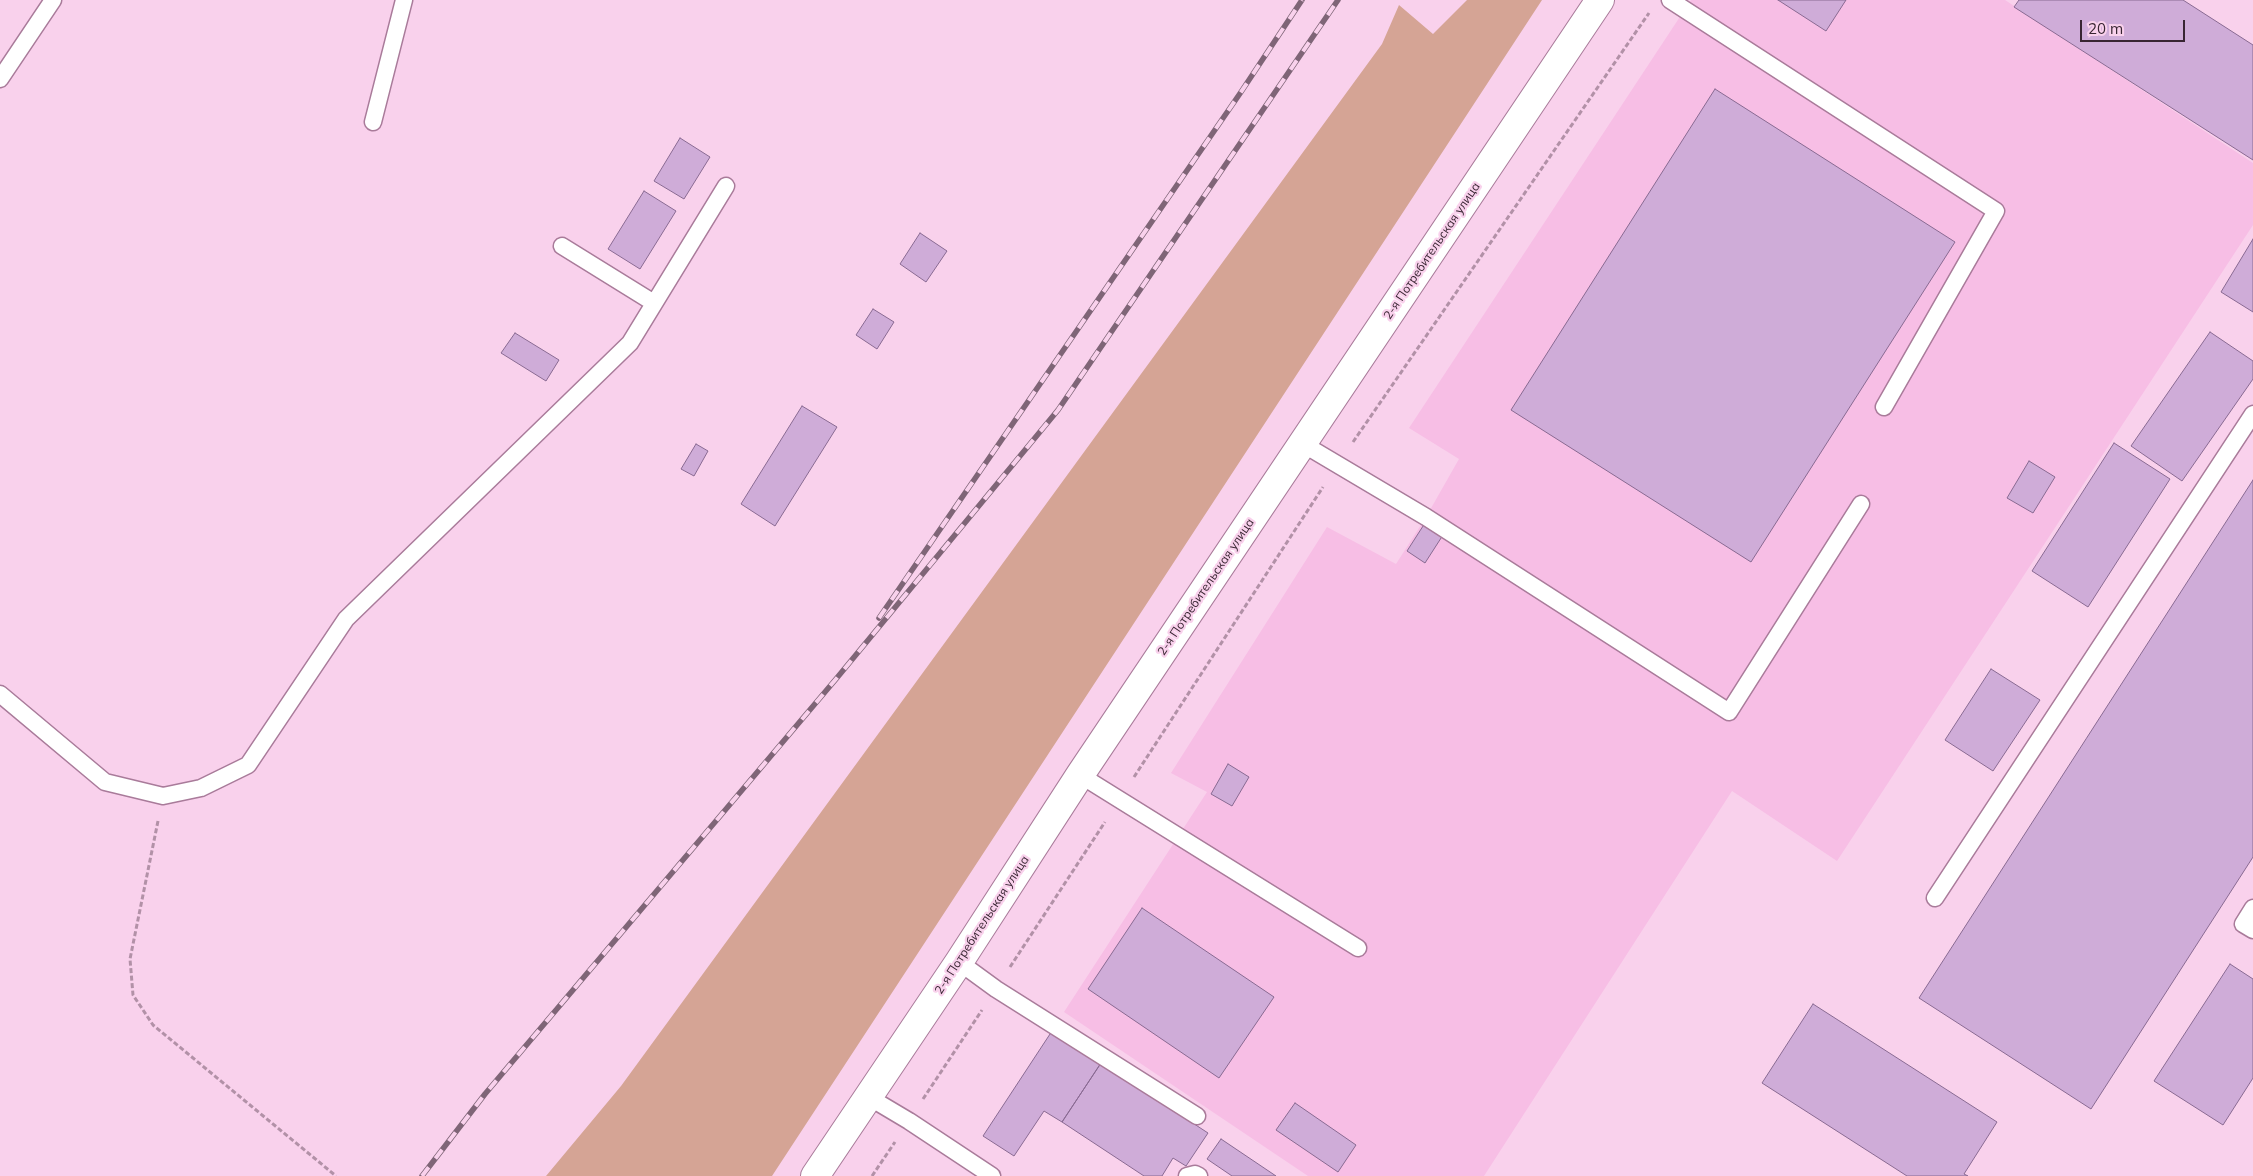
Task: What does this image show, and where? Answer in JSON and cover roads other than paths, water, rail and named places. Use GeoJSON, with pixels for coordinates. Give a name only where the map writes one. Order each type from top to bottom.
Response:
{"type":"FeatureCollection","features":[{"type":"Feature","properties":{"kind":"street","name":"2-я Потребительская улица"},"geometry":{"type":"LineString","coordinates":[[814,1176],[958,962],[1080,775],[1600,0]]}},
{"type":"Feature","properties":{"kind":"lane"},"geometry":{"type":"LineString","coordinates":[[0,79],[53,0]]}},
{"type":"Feature","properties":{"kind":"lane"},"geometry":{"type":"LineString","coordinates":[[373,122],[404,0]]}},
{"type":"Feature","properties":{"kind":"lane"},"geometry":{"type":"LineString","coordinates":[[1670,0],[1996,211],[1884,407]]}},
{"type":"Feature","properties":{"kind":"lane"},"geometry":{"type":"LineString","coordinates":[[0,694],[105,782],[163,796],[201,788],[248,765],[346,619],[630,343],[726,186]]}},
{"type":"Feature","properties":{"kind":"lane"},"geometry":{"type":"LineString","coordinates":[[562,246],[654,303]]}},
{"type":"Feature","properties":{"kind":"lane"},"geometry":{"type":"LineString","coordinates":[[1935,898],[2253,414]]}},
{"type":"Feature","properties":{"kind":"lane"},"geometry":{"type":"LineString","coordinates":[[1303,444],[1426,517],[1729,712],[1861,504]]}},
{"type":"Feature","properties":{"kind":"lane"},"geometry":{"type":"LineString","coordinates":[[1080,775],[1358,948]]}},
{"type":"Feature","properties":{"kind":"lane"},"geometry":{"type":"LineString","coordinates":[[2253,908],[2243,924],[2253,930]]}},
{"type":"Feature","properties":{"kind":"lane"},"geometry":{"type":"LineString","coordinates":[[958,962],[996,989],[1197,1116]]}},
{"type":"Feature","properties":{"kind":"lane"},"geometry":{"type":"LineString","coordinates":[[867,1096],[909,1120],[992,1176]]}},
{"type":"Feature","properties":{"kind":"lane"},"geometry":{"type":"LineString","coordinates":[[1187,1176],[1195,1174],[1199,1176]]}},
{"type":"Feature","properties":{"kind":"railway"},"geometry":{"type":"LineString","coordinates":[[879,618],[1241,92],[1302,0]]}},
{"type":"Feature","properties":{"kind":"railway"},"geometry":{"type":"LineString","coordinates":[[422,1176],[485,1094],[836,679],[1058,410],[1338,0]]}}]}
